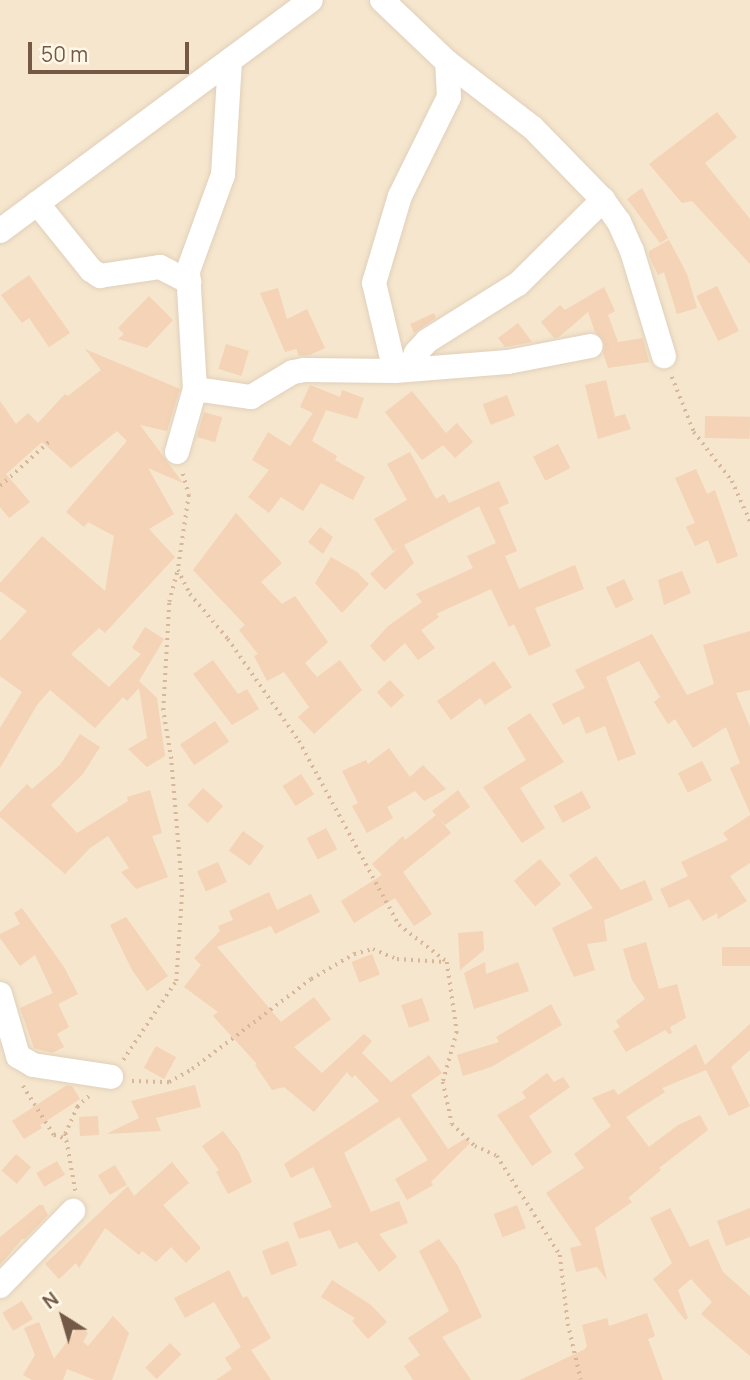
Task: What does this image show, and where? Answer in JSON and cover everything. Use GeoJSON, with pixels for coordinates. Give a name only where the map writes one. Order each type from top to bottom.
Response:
{"type":"FeatureCollection","features":[{"type":"Feature","properties":{"kind":"street"},"geometry":{"type":"LineString","coordinates":[[0,231],[310,0]]}},
{"type":"Feature","properties":{"kind":"street"},"geometry":{"type":"LineString","coordinates":[[383,0],[447,62],[533,128],[603,200],[619,222],[632,251],[664,356]]}},
{"type":"Feature","properties":{"kind":"street"},"geometry":{"type":"LineString","coordinates":[[177,452],[195,388],[189,282],[191,263],[223,174],[230,60]]}},
{"type":"Feature","properties":{"kind":"street"},"geometry":{"type":"LineString","coordinates":[[403,370],[374,283],[400,196],[449,97],[447,62]]}},
{"type":"Feature","properties":{"kind":"street"},"geometry":{"type":"LineString","coordinates":[[403,370],[426,341],[518,284],[603,200]]}},
{"type":"Feature","properties":{"kind":"street"},"geometry":{"type":"LineString","coordinates":[[37,203],[91,270],[100,276],[160,267],[189,282]]}},
{"type":"Feature","properties":{"kind":"street"},"geometry":{"type":"LineString","coordinates":[[195,388],[251,397],[293,372],[304,370],[403,370],[508,362],[590,346]]}},
{"type":"Feature","properties":{"kind":"street"},"geometry":{"type":"LineString","coordinates":[[0,995],[18,1056],[33,1065],[111,1077]]}},
{"type":"Feature","properties":{"kind":"street"},"geometry":{"type":"LineString","coordinates":[[0,1286],[73,1211]]}},
{"type":"Feature","properties":{"kind":"path"},"geometry":{"type":"LineString","coordinates":[[664,356],[694,432],[732,481],[750,521]]}},
{"type":"Feature","properties":{"kind":"path"},"geometry":{"type":"LineString","coordinates":[[0,486],[50,441]]}},
{"type":"Feature","properties":{"kind":"path"},"geometry":{"type":"LineString","coordinates":[[73,1211],[75,1190],[65,1134],[77,1107],[111,1077],[176,981],[182,891],[171,759],[163,710],[169,602],[178,570],[189,495],[177,452]]}},
{"type":"Feature","properties":{"kind":"path"},"geometry":{"type":"LineString","coordinates":[[178,570],[190,594],[228,639],[299,741],[399,925],[447,962],[457,1032],[443,1082],[452,1124],[475,1146],[497,1156],[560,1255],[568,1324],[581,1380]]}},
{"type":"Feature","properties":{"kind":"path"},"geometry":{"type":"LineString","coordinates":[[111,1077],[147,1083],[169,1082],[234,1040],[312,979],[354,954],[373,949],[397,959],[447,962]]}},
{"type":"Feature","properties":{"kind":"path"},"geometry":{"type":"LineString","coordinates":[[18,1056],[20,1077],[28,1097],[54,1135],[67,1139]]}},
{"type":"Feature","properties":{"kind":"shaded area"},"geometry":{"type":"Polygon","coordinates":[[[0,0],[750,0],[750,1380],[0,1380],[0,0]]]}},
{"type":"Feature","properties":{"kind":"building"},"geometry":{"type":"Polygon","coordinates":[[[717,112],[737,137],[705,163],[750,219],[750,264],[692,201],[682,203],[649,164],[717,112]]]}},
{"type":"Feature","properties":{"kind":"building"},"geometry":{"type":"Polygon","coordinates":[[[642,188],[668,238],[660,243],[627,199],[642,188]]]}},
{"type":"Feature","properties":{"kind":"building"},"geometry":{"type":"Polygon","coordinates":[[[669,240],[687,274],[697,308],[677,314],[664,272],[658,275],[649,256],[649,251],[669,240]]]}},
{"type":"Feature","properties":{"kind":"building"},"geometry":{"type":"Polygon","coordinates":[[[29,275],[70,333],[49,347],[29,318],[22,323],[1,295],[29,275]]]}},
{"type":"Feature","properties":{"kind":"building"},"geometry":{"type":"Polygon","coordinates":[[[717,286],[739,331],[718,341],[696,296],[717,286]]]}},
{"type":"Feature","properties":{"kind":"building"},"geometry":{"type":"Polygon","coordinates":[[[604,287],[615,311],[608,315],[618,342],[643,338],[649,362],[608,368],[603,353],[604,343],[595,332],[588,312],[559,337],[554,338],[541,322],[560,305],[565,310],[604,287]]]}},
{"type":"Feature","properties":{"kind":"building"},"geometry":{"type":"Polygon","coordinates":[[[278,288],[287,319],[307,309],[325,348],[310,355],[299,356],[295,346],[296,349],[285,352],[260,293],[278,288]]]}},
{"type":"Feature","properties":{"kind":"building"},"geometry":{"type":"Polygon","coordinates":[[[149,296],[173,320],[147,348],[118,339],[124,334],[118,328],[149,296]]]}},
{"type":"Feature","properties":{"kind":"building"},"geometry":{"type":"Polygon","coordinates":[[[434,313],[436,318],[414,333],[410,324],[434,313]]]}},
{"type":"Feature","properties":{"kind":"building"},"geometry":{"type":"Polygon","coordinates":[[[518,323],[532,342],[505,347],[498,338],[518,323]]]}},
{"type":"Feature","properties":{"kind":"building"},"geometry":{"type":"Polygon","coordinates":[[[226,344],[249,351],[241,376],[218,369],[226,344]]]}},
{"type":"Feature","properties":{"kind":"building"},"geometry":{"type":"Polygon","coordinates":[[[85,349],[180,389],[167,431],[140,425],[183,483],[148,468],[174,514],[149,529],[175,557],[105,633],[99,628],[71,654],[109,687],[141,654],[132,648],[145,627],[164,639],[139,681],[157,698],[165,756],[147,767],[128,749],[147,738],[139,688],[127,701],[123,697],[95,728],[50,690],[37,705],[0,768],[0,728],[22,692],[0,676],[0,641],[27,611],[0,591],[0,583],[42,536],[105,591],[114,536],[88,522],[84,527],[66,512],[127,441],[117,431],[71,468],[42,442],[6,474],[30,502],[9,518],[0,507],[0,401],[16,424],[28,413],[38,423],[65,394],[68,396],[101,370],[85,349]]]}},
{"type":"Feature","properties":{"kind":"building"},"geometry":{"type":"Polygon","coordinates":[[[606,380],[615,417],[625,414],[631,429],[598,439],[585,385],[606,380]]]}},
{"type":"Feature","properties":{"kind":"building"},"geometry":{"type":"Polygon","coordinates":[[[310,385],[340,397],[342,390],[364,398],[357,419],[326,410],[312,441],[337,456],[335,460],[365,477],[353,500],[321,483],[303,511],[281,497],[269,513],[248,497],[269,470],[252,460],[268,432],[290,446],[313,413],[300,407],[310,385]]]}},
{"type":"Feature","properties":{"kind":"building"},"geometry":{"type":"Polygon","coordinates":[[[412,391],[446,433],[457,423],[473,442],[455,458],[443,445],[422,460],[385,412],[412,391]]]}},
{"type":"Feature","properties":{"kind":"building"},"geometry":{"type":"Polygon","coordinates":[[[507,395],[515,416],[491,425],[483,404],[507,395]]]}},
{"type":"Feature","properties":{"kind":"building"},"geometry":{"type":"Polygon","coordinates":[[[204,412],[222,417],[215,442],[197,437],[204,412]]]}},
{"type":"Feature","properties":{"kind":"building"},"geometry":{"type":"Polygon","coordinates":[[[705,416],[750,417],[750,439],[705,438],[705,416]]]}},
{"type":"Feature","properties":{"kind":"building"},"geometry":{"type":"Polygon","coordinates":[[[558,444],[570,468],[545,481],[533,457],[558,444]]]}},
{"type":"Feature","properties":{"kind":"building"},"geometry":{"type":"Polygon","coordinates":[[[410,452],[436,499],[444,494],[449,503],[499,481],[509,503],[499,508],[517,551],[505,556],[519,589],[575,565],[584,589],[535,608],[551,646],[529,656],[514,624],[509,627],[491,589],[436,614],[439,617],[421,630],[435,648],[418,660],[405,643],[384,662],[370,646],[388,626],[422,602],[416,594],[473,568],[467,556],[496,543],[479,506],[404,545],[414,563],[385,590],[370,574],[398,548],[393,551],[374,519],[407,500],[387,464],[410,452]]]}},
{"type":"Feature","properties":{"kind":"building"},"geometry":{"type":"Polygon","coordinates":[[[696,469],[707,494],[715,490],[738,556],[717,564],[708,540],[695,546],[686,527],[695,523],[675,478],[696,469]]]}},
{"type":"Feature","properties":{"kind":"building"},"geometry":{"type":"Polygon","coordinates":[[[236,513],[282,563],[261,582],[282,604],[295,596],[328,642],[305,663],[317,677],[340,660],[362,690],[314,734],[298,717],[309,707],[284,672],[267,681],[254,656],[258,654],[239,630],[245,625],[193,570],[236,513]]]}},
{"type":"Feature","properties":{"kind":"building"},"geometry":{"type":"Polygon","coordinates":[[[320,527],[333,537],[323,554],[308,542],[320,527]]]}},
{"type":"Feature","properties":{"kind":"building"},"geometry":{"type":"Polygon","coordinates":[[[331,557],[357,572],[369,584],[342,613],[315,583],[331,557]]]}},
{"type":"Feature","properties":{"kind":"building"},"geometry":{"type":"Polygon","coordinates":[[[682,571],[691,593],[664,605],[658,580],[682,571]]]}},
{"type":"Feature","properties":{"kind":"building"},"geometry":{"type":"Polygon","coordinates":[[[624,579],[634,600],[616,608],[606,587],[624,579]]]}},
{"type":"Feature","properties":{"kind":"building"},"geometry":{"type":"Polygon","coordinates":[[[750,631],[750,690],[736,693],[750,727],[750,813],[730,768],[740,763],[726,727],[693,748],[675,719],[668,724],[654,702],[660,697],[639,661],[606,677],[636,754],[618,761],[605,726],[586,734],[579,716],[563,725],[552,704],[585,688],[575,670],[652,634],[687,695],[714,684],[703,645],[750,631]]]}},
{"type":"Feature","properties":{"kind":"building"},"geometry":{"type":"Polygon","coordinates":[[[213,660],[238,694],[247,689],[259,709],[232,725],[193,674],[213,660]]]}},
{"type":"Feature","properties":{"kind":"building"},"geometry":{"type":"Polygon","coordinates":[[[494,661],[512,687],[485,705],[480,698],[451,720],[437,701],[494,661]]]}},
{"type":"Feature","properties":{"kind":"building"},"geometry":{"type":"Polygon","coordinates":[[[390,680],[404,695],[391,708],[377,692],[390,680]]]}},
{"type":"Feature","properties":{"kind":"building"},"geometry":{"type":"Polygon","coordinates":[[[530,713],[564,762],[520,788],[545,828],[522,843],[483,787],[526,760],[507,728],[530,713]]]}},
{"type":"Feature","properties":{"kind":"building"},"geometry":{"type":"Polygon","coordinates":[[[215,721],[229,742],[194,765],[180,744],[215,721]]]}},
{"type":"Feature","properties":{"kind":"building"},"geometry":{"type":"Polygon","coordinates":[[[80,734],[100,747],[83,774],[51,805],[77,833],[128,801],[127,797],[150,790],[162,833],[152,836],[168,877],[136,889],[121,872],[129,868],[108,836],[90,848],[65,874],[0,817],[0,812],[27,784],[32,789],[60,765],[80,734]]]}},
{"type":"Feature","properties":{"kind":"building"},"geometry":{"type":"Polygon","coordinates":[[[389,748],[410,777],[423,765],[446,789],[424,801],[415,791],[387,807],[393,818],[367,833],[352,806],[358,803],[342,771],[366,760],[368,764],[389,748]]]}},
{"type":"Feature","properties":{"kind":"building"},"geometry":{"type":"Polygon","coordinates":[[[702,761],[712,781],[688,793],[678,773],[702,761]]]}},
{"type":"Feature","properties":{"kind":"building"},"geometry":{"type":"Polygon","coordinates":[[[301,774],[314,794],[296,806],[283,786],[301,774]]]}},
{"type":"Feature","properties":{"kind":"building"},"geometry":{"type":"Polygon","coordinates":[[[203,788],[223,806],[208,823],[188,805],[203,788]]]}},
{"type":"Feature","properties":{"kind":"building"},"geometry":{"type":"Polygon","coordinates":[[[458,790],[470,807],[445,825],[432,811],[458,790]]]}},
{"type":"Feature","properties":{"kind":"building"},"geometry":{"type":"Polygon","coordinates":[[[582,791],[591,808],[563,823],[554,806],[582,791]]]}},
{"type":"Feature","properties":{"kind":"building"},"geometry":{"type":"Polygon","coordinates":[[[436,815],[451,833],[403,872],[432,914],[414,926],[395,898],[354,923],[341,901],[382,875],[372,864],[403,836],[405,840],[436,815]]]}},
{"type":"Feature","properties":{"kind":"building"},"geometry":{"type":"Polygon","coordinates":[[[750,815],[750,863],[730,876],[747,901],[718,919],[717,913],[703,921],[689,899],[669,908],[660,889],[688,876],[681,862],[728,840],[723,833],[750,815]]]}},
{"type":"Feature","properties":{"kind":"building"},"geometry":{"type":"Polygon","coordinates":[[[326,828],[337,849],[318,860],[307,838],[326,828]]]}},
{"type":"Feature","properties":{"kind":"building"},"geometry":{"type":"Polygon","coordinates":[[[243,831],[264,846],[250,866],[229,850],[243,831]]]}},
{"type":"Feature","properties":{"kind":"building"},"geometry":{"type":"Polygon","coordinates":[[[596,856],[621,890],[645,880],[653,900],[604,920],[607,941],[587,944],[595,970],[574,977],[552,928],[593,908],[569,875],[596,856]]]}},
{"type":"Feature","properties":{"kind":"building"},"geometry":{"type":"Polygon","coordinates":[[[540,859],[561,884],[535,906],[514,881],[540,859]]]}},
{"type":"Feature","properties":{"kind":"building"},"geometry":{"type":"Polygon","coordinates":[[[218,862],[227,882],[206,891],[197,871],[218,862]]]}},
{"type":"Feature","properties":{"kind":"building"},"geometry":{"type":"Polygon","coordinates":[[[269,892],[277,910],[311,894],[320,912],[275,934],[271,926],[217,947],[281,1022],[314,997],[331,1019],[294,1047],[322,1073],[364,1034],[372,1041],[362,1053],[391,1082],[429,1055],[442,1073],[411,1095],[448,1149],[466,1138],[470,1143],[431,1182],[433,1185],[407,1200],[395,1179],[428,1160],[399,1117],[344,1153],[371,1212],[399,1201],[408,1223],[379,1234],[397,1257],[379,1272],[357,1242],[339,1249],[330,1230],[299,1239],[293,1223],[332,1207],[313,1167],[291,1178],[284,1164],[379,1101],[355,1075],[352,1078],[347,1072],[314,1112],[284,1087],[272,1090],[255,1065],[257,1064],[213,1016],[218,1012],[184,987],[201,965],[194,958],[220,931],[218,926],[233,920],[229,911],[269,892]]]}},
{"type":"Feature","properties":{"kind":"building"},"geometry":{"type":"Polygon","coordinates":[[[22,908],[64,967],[78,994],[58,1004],[35,955],[20,966],[0,938],[0,934],[20,924],[14,913],[22,908]]]}},
{"type":"Feature","properties":{"kind":"building"},"geometry":{"type":"Polygon","coordinates":[[[126,917],[168,976],[147,991],[132,970],[110,925],[126,917]]]}},
{"type":"Feature","properties":{"kind":"building"},"geometry":{"type":"Polygon","coordinates":[[[483,931],[484,950],[460,970],[458,933],[483,931]]]}},
{"type":"Feature","properties":{"kind":"building"},"geometry":{"type":"Polygon","coordinates":[[[646,942],[659,989],[677,984],[686,1018],[670,1027],[672,1033],[669,1034],[665,1030],[626,1052],[613,1031],[620,1027],[616,1021],[645,999],[632,980],[623,949],[646,942]]]}},
{"type":"Feature","properties":{"kind":"building"},"geometry":{"type":"Polygon","coordinates":[[[722,947],[750,947],[750,966],[722,966],[722,947]]]}},
{"type":"Feature","properties":{"kind":"building"},"geometry":{"type":"Polygon","coordinates":[[[372,954],[380,975],[359,982],[351,962],[372,954]]]}},
{"type":"Feature","properties":{"kind":"building"},"geometry":{"type":"Polygon","coordinates":[[[485,962],[486,974],[518,962],[529,991],[474,1009],[464,973],[485,962]]]}},
{"type":"Feature","properties":{"kind":"building"},"geometry":{"type":"Polygon","coordinates":[[[53,993],[69,1027],[57,1034],[64,1047],[52,1053],[34,1048],[20,1008],[53,993]]]}},
{"type":"Feature","properties":{"kind":"building"},"geometry":{"type":"Polygon","coordinates":[[[422,998],[430,1021],[409,1028],[401,1005],[422,998]]]}},
{"type":"Feature","properties":{"kind":"building"},"geometry":{"type":"Polygon","coordinates":[[[551,1004],[562,1025],[491,1067],[463,1076],[457,1055],[499,1042],[496,1037],[551,1004]]]}},
{"type":"Feature","properties":{"kind":"building"},"geometry":{"type":"Polygon","coordinates":[[[750,1024],[750,1050],[731,1067],[750,1106],[729,1116],[706,1070],[662,1088],[665,1092],[626,1117],[649,1147],[678,1125],[700,1115],[708,1130],[659,1168],[661,1170],[628,1198],[632,1202],[595,1228],[607,1280],[597,1267],[576,1272],[570,1248],[582,1245],[546,1193],[584,1168],[574,1154],[611,1126],[592,1098],[614,1089],[618,1095],[696,1044],[705,1065],[750,1024]]]}},
{"type":"Feature","properties":{"kind":"building"},"geometry":{"type":"Polygon","coordinates":[[[156,1046],[176,1057],[164,1079],[144,1068],[156,1046]]]}},
{"type":"Feature","properties":{"kind":"building"},"geometry":{"type":"Polygon","coordinates":[[[547,1073],[554,1082],[563,1077],[570,1087],[529,1116],[552,1152],[532,1166],[497,1115],[526,1098],[522,1092],[547,1073]]]}},
{"type":"Feature","properties":{"kind":"building"},"geometry":{"type":"Polygon","coordinates":[[[67,1085],[72,1086],[80,1099],[24,1139],[12,1121],[67,1085]]]}},
{"type":"Feature","properties":{"kind":"building"},"geometry":{"type":"Polygon","coordinates":[[[195,1085],[201,1107],[156,1118],[161,1131],[106,1134],[139,1118],[131,1101],[195,1085]]]}},
{"type":"Feature","properties":{"kind":"building"},"geometry":{"type":"Polygon","coordinates":[[[98,1116],[99,1135],[80,1136],[79,1117],[98,1116]]]}},
{"type":"Feature","properties":{"kind":"building"},"geometry":{"type":"Polygon","coordinates":[[[223,1131],[239,1152],[252,1182],[228,1194],[216,1172],[219,1170],[202,1146],[223,1131]]]}},
{"type":"Feature","properties":{"kind":"building"},"geometry":{"type":"Polygon","coordinates":[[[16,1154],[31,1167],[17,1184],[2,1171],[16,1154]]]}},
{"type":"Feature","properties":{"kind":"building"},"geometry":{"type":"Polygon","coordinates":[[[57,1161],[65,1175],[44,1187],[36,1173],[57,1161]]]}},
{"type":"Feature","properties":{"kind":"building"},"geometry":{"type":"Polygon","coordinates":[[[172,1162],[189,1183],[163,1205],[201,1248],[186,1263],[171,1247],[156,1262],[142,1251],[139,1255],[105,1228],[79,1268],[76,1263],[59,1279],[45,1264],[128,1186],[134,1196],[172,1162]]]}},
{"type":"Feature","properties":{"kind":"building"},"geometry":{"type":"Polygon","coordinates":[[[115,1165],[127,1185],[110,1195],[98,1175],[115,1165]]]}},
{"type":"Feature","properties":{"kind":"building"},"geometry":{"type":"Polygon","coordinates":[[[39,1205],[43,1205],[48,1215],[22,1239],[0,1265],[0,1237],[39,1205]]]}},
{"type":"Feature","properties":{"kind":"building"},"geometry":{"type":"Polygon","coordinates":[[[517,1205],[526,1228],[503,1237],[494,1214],[517,1205]]]}},
{"type":"Feature","properties":{"kind":"building"},"geometry":{"type":"Polygon","coordinates":[[[670,1208],[690,1247],[708,1239],[723,1272],[750,1296],[750,1356],[701,1314],[712,1302],[691,1279],[678,1290],[688,1318],[685,1320],[653,1279],[672,1263],[650,1218],[670,1208]]]}},
{"type":"Feature","properties":{"kind":"building"},"geometry":{"type":"Polygon","coordinates":[[[750,1208],[750,1237],[726,1246],[717,1221],[750,1208]]]}},
{"type":"Feature","properties":{"kind":"building"},"geometry":{"type":"Polygon","coordinates":[[[439,1239],[458,1266],[482,1317],[442,1337],[471,1380],[413,1380],[404,1366],[420,1355],[408,1338],[449,1311],[419,1251],[439,1239]]]}},
{"type":"Feature","properties":{"kind":"building"},"geometry":{"type":"Polygon","coordinates":[[[288,1241],[297,1265],[271,1275],[262,1251],[288,1241]]]}},
{"type":"Feature","properties":{"kind":"building"},"geometry":{"type":"Polygon","coordinates":[[[229,1270],[243,1298],[247,1296],[271,1338],[251,1350],[271,1380],[216,1380],[232,1369],[225,1358],[241,1347],[214,1302],[185,1318],[174,1298],[229,1270]]]}},
{"type":"Feature","properties":{"kind":"building"},"geometry":{"type":"Polygon","coordinates":[[[332,1280],[371,1305],[387,1322],[368,1339],[352,1321],[355,1318],[321,1297],[332,1280]]]}},
{"type":"Feature","properties":{"kind":"building"},"geometry":{"type":"Polygon","coordinates":[[[22,1301],[33,1319],[13,1331],[2,1313],[22,1301]]]}},
{"type":"Feature","properties":{"kind":"building"},"geometry":{"type":"Polygon","coordinates":[[[647,1313],[655,1336],[648,1339],[663,1380],[520,1380],[585,1349],[587,1346],[582,1325],[607,1318],[609,1326],[647,1313]]]}},
{"type":"Feature","properties":{"kind":"building"},"geometry":{"type":"Polygon","coordinates":[[[113,1316],[129,1333],[112,1380],[95,1380],[67,1369],[63,1380],[32,1380],[23,1375],[35,1355],[24,1328],[39,1322],[54,1359],[79,1326],[88,1333],[83,1342],[88,1346],[113,1316]]]}},
{"type":"Feature","properties":{"kind":"building"},"geometry":{"type":"Polygon","coordinates":[[[170,1343],[181,1354],[157,1379],[145,1368],[170,1343]]]}}]}
